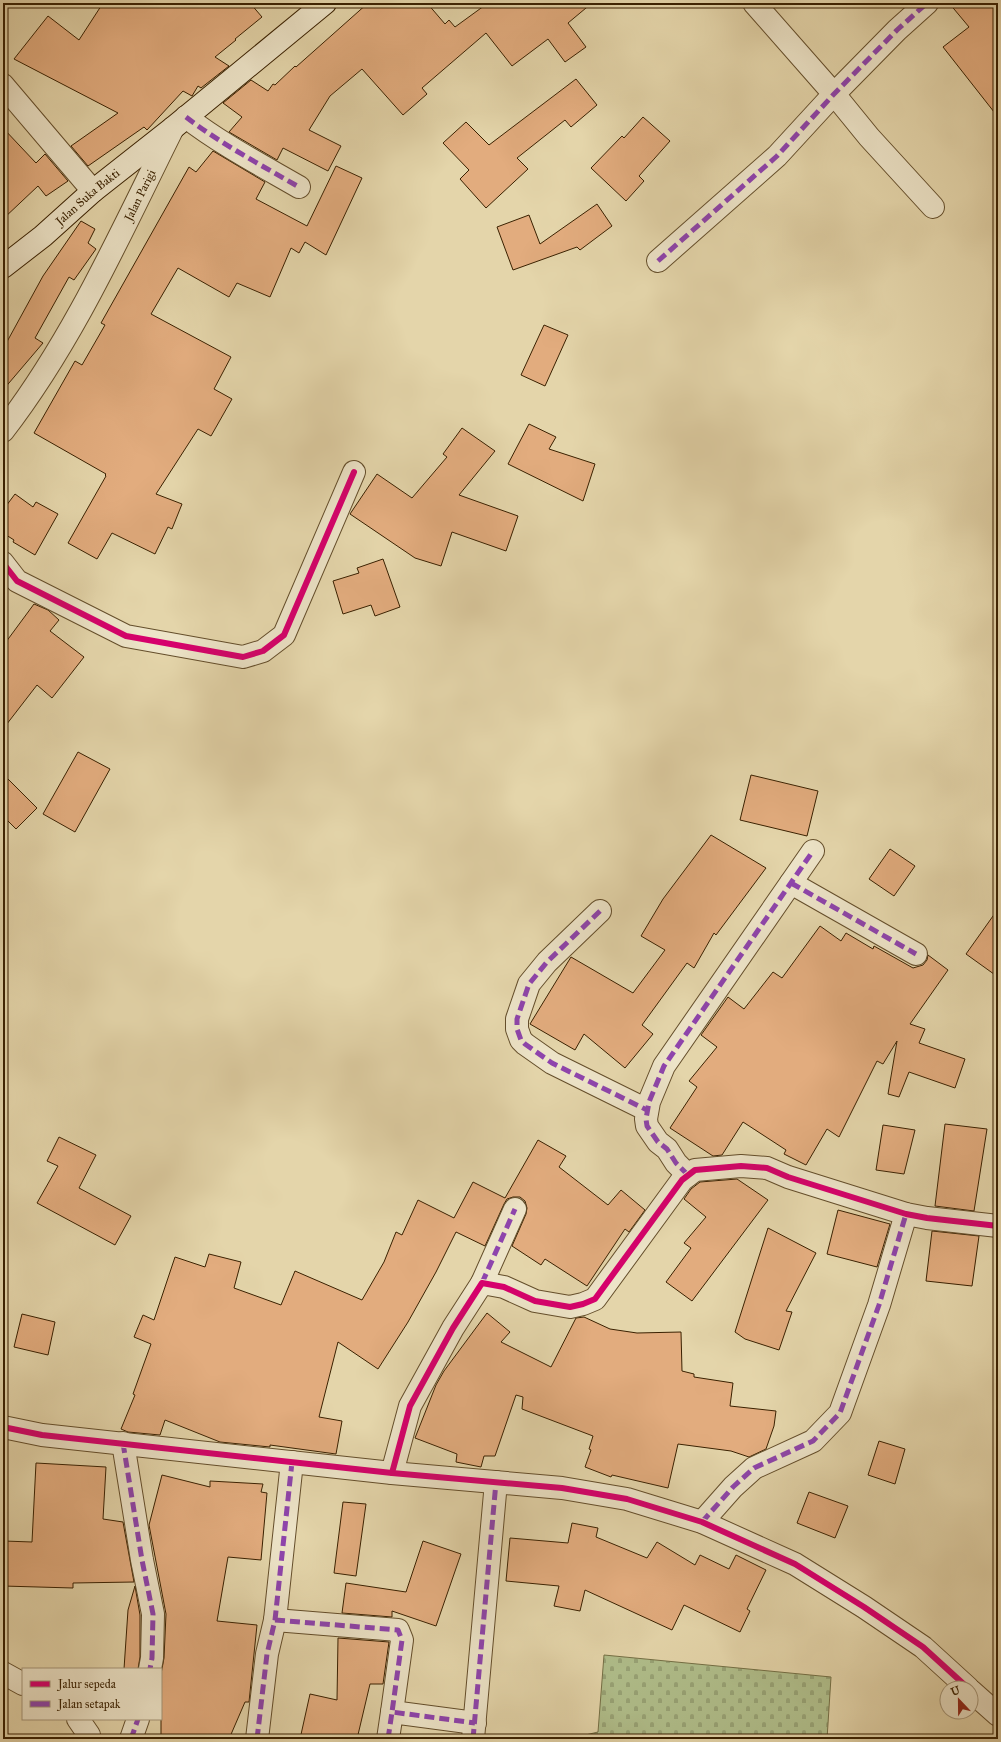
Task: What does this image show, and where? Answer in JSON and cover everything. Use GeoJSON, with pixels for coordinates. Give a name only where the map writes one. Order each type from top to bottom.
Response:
{"type":"FeatureCollection","features":[{"type":"Feature","properties":{"kind":"street","name":"Jalan Parigi"},"geometry":{"type":"LineString","coordinates":[[3,431],[23,405],[60,349],[179,123],[325,3]]}},
{"type":"Feature","properties":{"kind":"street"},"geometry":{"type":"LineString","coordinates":[[754,3],[834,94],[869,137],[933,207]]}},
{"type":"Feature","properties":{"kind":"street"},"geometry":{"type":"LineString","coordinates":[[658,261],[777,156],[834,94],[897,30],[927,3]]}},
{"type":"Feature","properties":{"kind":"street"},"geometry":{"type":"LineString","coordinates":[[3,85],[93,191]]}},
{"type":"Feature","properties":{"kind":"street"},"geometry":{"type":"LineString","coordinates":[[179,123],[202,130],[299,187]]}},
{"type":"Feature","properties":{"kind":"street","name":"Jalan Suka Bakti"},"geometry":{"type":"LineString","coordinates":[[3,267],[43,236],[93,191],[179,123]]}},
{"type":"Feature","properties":{"kind":"street"},"geometry":{"type":"LineString","coordinates":[[3,563],[17,581],[126,636],[243,657],[263,651],[284,636],[354,472]]}},
{"type":"Feature","properties":{"kind":"street"},"geometry":{"type":"LineString","coordinates":[[688,1175],[676,1163],[667,1149],[658,1142],[647,1126],[647,1110],[664,1066],[813,851]]}},
{"type":"Feature","properties":{"kind":"street"},"geometry":{"type":"LineString","coordinates":[[791,883],[916,954]]}},
{"type":"Feature","properties":{"kind":"street"},"geometry":{"type":"LineString","coordinates":[[600,911],[547,962],[529,984],[517,1019],[517,1029],[521,1040],[525,1044],[552,1063],[647,1110]]}},
{"type":"Feature","properties":{"kind":"street"},"geometry":{"type":"LineString","coordinates":[[482,1283],[504,1287],[535,1300],[570,1307],[595,1299],[682,1180],[695,1170],[741,1166],[767,1168],[788,1177],[906,1214],[927,1218],[998,1226]]}},
{"type":"Feature","properties":{"kind":"street"},"geometry":{"type":"LineString","coordinates":[[392,1473],[410,1406],[460,1316],[482,1283],[515,1209]]}},
{"type":"Feature","properties":{"kind":"street"},"geometry":{"type":"LineString","coordinates":[[702,1522],[733,1487],[754,1468],[814,1441],[840,1413],[879,1305],[906,1214]]}},
{"type":"Feature","properties":{"kind":"street"},"geometry":{"type":"LineString","coordinates":[[3,1427],[42,1435],[123,1444],[392,1473],[562,1488],[627,1500],[702,1522],[795,1564],[864,1607],[923,1647],[959,1680]]}},
{"type":"Feature","properties":{"kind":"street"},"geometry":{"type":"LineString","coordinates":[[123,1444],[142,1560],[153,1614],[152,1658],[150,1668]]}},
{"type":"Feature","properties":{"kind":"street"},"geometry":{"type":"LineString","coordinates":[[257,1739],[267,1654],[275,1620],[292,1462]]}},
{"type":"Feature","properties":{"kind":"street"},"geometry":{"type":"LineString","coordinates":[[392,1712],[474,1731],[496,1482]]}},
{"type":"Feature","properties":{"kind":"street"},"geometry":{"type":"LineString","coordinates":[[275,1620],[398,1630],[402,1640],[388,1739]]}},
{"type":"Feature","properties":{"kind":"street"},"geometry":{"type":"LineString","coordinates":[[3,1673],[22,1683]]}},
{"type":"Feature","properties":{"kind":"street"},"geometry":{"type":"LineString","coordinates":[[979,1698],[998,1716]]}},
{"type":"Feature","properties":{"kind":"street"},"geometry":{"type":"LineString","coordinates":[[79,1720],[89,1735],[88,1739]]}},
{"type":"Feature","properties":{"kind":"street"},"geometry":{"type":"LineString","coordinates":[[131,1739],[138,1720]]}},
{"type":"Feature","properties":{"kind":"green space"},"geometry":{"type":"Polygon","coordinates":[[[604,1655],[831,1677],[827,1739],[569,1739],[598,1732],[604,1655]]]}},
{"type":"Feature","properties":{"kind":"building"},"geometry":{"type":"Polygon","coordinates":[[[103,3],[250,3],[262,17],[215,57],[229,66],[201,88],[198,86],[192,96],[183,91],[147,130],[144,127],[88,166],[71,146],[118,113],[14,59],[48,16],[79,40],[103,3]]]}},
{"type":"Feature","properties":{"kind":"building"},"geometry":{"type":"Polygon","coordinates":[[[368,3],[427,3],[445,24],[449,20],[455,27],[488,3],[592,3],[568,23],[586,47],[565,62],[548,39],[512,66],[486,33],[422,88],[427,94],[403,115],[362,69],[330,96],[309,130],[341,146],[328,171],[283,148],[277,160],[229,132],[242,117],[223,103],[251,80],[268,91],[273,84],[275,85],[368,3]]]}},
{"type":"Feature","properties":{"kind":"building"},"geometry":{"type":"Polygon","coordinates":[[[949,3],[998,3],[998,117],[943,47],[969,27],[949,3]]]}},
{"type":"Feature","properties":{"kind":"building"},"geometry":{"type":"Polygon","coordinates":[[[576,79],[597,105],[571,127],[565,120],[517,158],[528,169],[486,208],[460,179],[469,170],[443,143],[466,122],[489,145],[576,79]]]}},
{"type":"Feature","properties":{"kind":"building"},"geometry":{"type":"Polygon","coordinates":[[[643,117],[670,141],[639,176],[644,181],[626,201],[591,168],[622,136],[624,138],[643,117]]]}},
{"type":"Feature","properties":{"kind":"building"},"geometry":{"type":"Polygon","coordinates":[[[3,128],[36,163],[45,154],[68,181],[46,196],[38,186],[3,219],[3,128]]]}},
{"type":"Feature","properties":{"kind":"building"},"geometry":{"type":"Polygon","coordinates":[[[213,151],[265,182],[256,199],[307,226],[336,166],[362,178],[326,255],[305,242],[299,253],[291,248],[270,297],[237,283],[229,297],[178,268],[151,314],[231,357],[214,389],[232,399],[211,436],[198,429],[156,494],[182,504],[172,529],[168,527],[155,554],[112,533],[97,559],[68,543],[106,474],[34,433],[75,361],[82,365],[105,325],[101,323],[189,167],[196,172],[213,151]]]}},
{"type":"Feature","properties":{"kind":"building"},"geometry":{"type":"Polygon","coordinates":[[[597,204],[612,226],[580,250],[577,247],[513,270],[497,227],[529,215],[540,244],[597,204]]]}},
{"type":"Feature","properties":{"kind":"building"},"geometry":{"type":"Polygon","coordinates":[[[81,221],[95,229],[88,243],[96,249],[74,280],[69,277],[35,338],[43,343],[3,390],[3,349],[43,276],[81,221]]]}},
{"type":"Feature","properties":{"kind":"building"},"geometry":{"type":"Polygon","coordinates":[[[544,325],[568,335],[545,386],[521,375],[544,325]]]}},
{"type":"Feature","properties":{"kind":"building"},"geometry":{"type":"Polygon","coordinates":[[[529,424],[556,437],[549,449],[595,464],[583,501],[508,464],[529,424]]]}},
{"type":"Feature","properties":{"kind":"building"},"geometry":{"type":"Polygon","coordinates":[[[462,428],[495,451],[459,495],[518,516],[506,551],[452,532],[441,566],[415,558],[350,514],[377,474],[412,498],[447,457],[443,454],[462,428]]]}},
{"type":"Feature","properties":{"kind":"building"},"geometry":{"type":"Polygon","coordinates":[[[15,494],[33,507],[36,502],[58,514],[35,555],[13,542],[14,540],[3,533],[3,510],[15,494]]]}},
{"type":"Feature","properties":{"kind":"building"},"geometry":{"type":"Polygon","coordinates":[[[383,559],[400,607],[375,616],[371,605],[343,614],[333,581],[359,573],[357,568],[383,559]]]}},
{"type":"Feature","properties":{"kind":"building"},"geometry":{"type":"Polygon","coordinates":[[[34,604],[48,610],[59,620],[50,631],[84,657],[52,698],[37,685],[3,729],[3,646],[34,604]]]}},
{"type":"Feature","properties":{"kind":"building"},"geometry":{"type":"Polygon","coordinates":[[[78,752],[110,769],[75,832],[43,814],[78,752]]]}},
{"type":"Feature","properties":{"kind":"building"},"geometry":{"type":"Polygon","coordinates":[[[3,774],[37,808],[16,829],[3,816],[3,774]]]}},
{"type":"Feature","properties":{"kind":"building"},"geometry":{"type":"Polygon","coordinates":[[[751,775],[818,791],[807,836],[740,820],[751,775]]]}},
{"type":"Feature","properties":{"kind":"building"},"geometry":{"type":"Polygon","coordinates":[[[711,835],[766,868],[716,935],[714,933],[694,968],[687,963],[642,1025],[653,1034],[625,1068],[584,1034],[575,1050],[530,1024],[571,957],[633,993],[665,950],[641,936],[663,899],[711,835]]]}},
{"type":"Feature","properties":{"kind":"building"},"geometry":{"type":"Polygon","coordinates":[[[890,849],[915,866],[894,896],[869,879],[890,849]]]}},
{"type":"Feature","properties":{"kind":"building"},"geometry":{"type":"Polygon","coordinates":[[[998,909],[998,977],[966,954],[998,909]]]}},
{"type":"Feature","properties":{"kind":"building"},"geometry":{"type":"Polygon","coordinates":[[[820,926],[841,941],[846,933],[873,949],[874,946],[913,968],[923,965],[927,960],[928,955],[948,970],[910,1024],[925,1029],[919,1043],[965,1059],[955,1088],[909,1072],[899,1097],[888,1094],[897,1041],[883,1064],[877,1061],[839,1137],[827,1129],[806,1165],[784,1154],[786,1150],[743,1122],[722,1155],[713,1156],[670,1128],[697,1087],[689,1081],[717,1047],[701,1035],[728,997],[744,1009],[773,972],[782,978],[820,926]]]}},
{"type":"Feature","properties":{"kind":"building"},"geometry":{"type":"Polygon","coordinates":[[[945,1124],[987,1129],[974,1211],[935,1206],[945,1124]]]}},
{"type":"Feature","properties":{"kind":"building"},"geometry":{"type":"Polygon","coordinates":[[[883,1125],[915,1130],[904,1174],[876,1170],[883,1125]]]}},
{"type":"Feature","properties":{"kind":"building"},"geometry":{"type":"Polygon","coordinates":[[[59,1137],[96,1155],[79,1188],[131,1216],[115,1245],[37,1203],[58,1166],[47,1161],[59,1137]]]}},
{"type":"Feature","properties":{"kind":"building"},"geometry":{"type":"Polygon","coordinates":[[[538,1140],[566,1156],[559,1167],[608,1205],[621,1190],[645,1210],[629,1232],[625,1229],[587,1286],[545,1259],[541,1265],[512,1246],[526,1214],[527,1208],[525,1201],[520,1197],[513,1197],[507,1199],[504,1204],[485,1246],[456,1232],[408,1322],[378,1369],[338,1342],[319,1417],[342,1421],[336,1454],[270,1445],[270,1447],[220,1442],[165,1420],[160,1435],[128,1432],[121,1429],[135,1395],[133,1394],[151,1344],[134,1337],[143,1315],[154,1320],[175,1257],[205,1267],[209,1254],[241,1262],[234,1288],[281,1305],[295,1271],[362,1300],[384,1262],[396,1232],[402,1235],[418,1200],[454,1218],[473,1182],[505,1198],[538,1140]]]}},
{"type":"Feature","properties":{"kind":"building"},"geometry":{"type":"Polygon","coordinates":[[[737,1179],[768,1200],[692,1301],[666,1282],[691,1248],[684,1243],[706,1217],[684,1199],[691,1189],[700,1182],[737,1179]]]}},
{"type":"Feature","properties":{"kind":"building"},"geometry":{"type":"Polygon","coordinates":[[[838,1210],[890,1224],[877,1267],[827,1254],[838,1210]]]}},
{"type":"Feature","properties":{"kind":"building"},"geometry":{"type":"Polygon","coordinates":[[[768,1228],[816,1253],[786,1311],[792,1312],[779,1350],[745,1339],[735,1332],[768,1228]]]}},
{"type":"Feature","properties":{"kind":"building"},"geometry":{"type":"Polygon","coordinates":[[[932,1231],[979,1236],[972,1286],[926,1281],[932,1231]]]}},
{"type":"Feature","properties":{"kind":"building"},"geometry":{"type":"Polygon","coordinates":[[[487,1313],[510,1332],[501,1342],[551,1367],[576,1318],[584,1317],[610,1329],[637,1333],[681,1332],[682,1371],[694,1374],[694,1377],[733,1383],[730,1406],[776,1411],[774,1426],[766,1449],[749,1457],[731,1451],[678,1444],[668,1488],[612,1475],[611,1477],[585,1467],[591,1450],[589,1449],[593,1436],[522,1409],[523,1397],[516,1395],[495,1456],[484,1456],[481,1467],[456,1462],[457,1454],[415,1438],[436,1385],[444,1371],[487,1313]]]}},
{"type":"Feature","properties":{"kind":"building"},"geometry":{"type":"Polygon","coordinates":[[[22,1314],[55,1322],[48,1355],[14,1347],[22,1314]]]}},
{"type":"Feature","properties":{"kind":"building"},"geometry":{"type":"Polygon","coordinates":[[[879,1441],[905,1449],[895,1484],[868,1475],[879,1441]]]}},
{"type":"Feature","properties":{"kind":"building"},"geometry":{"type":"Polygon","coordinates":[[[36,1463],[106,1467],[103,1519],[123,1522],[134,1582],[73,1583],[73,1588],[3,1586],[4,1541],[32,1542],[36,1463]]]}},
{"type":"Feature","properties":{"kind":"building"},"geometry":{"type":"Polygon","coordinates":[[[162,1475],[210,1487],[210,1481],[263,1484],[261,1492],[267,1493],[261,1560],[228,1557],[217,1621],[257,1625],[249,1702],[245,1702],[229,1739],[161,1739],[162,1669],[164,1658],[166,1614],[149,1525],[162,1475]]]}},
{"type":"Feature","properties":{"kind":"building"},"geometry":{"type":"Polygon","coordinates":[[[809,1492],[848,1506],[835,1538],[797,1523],[809,1492]]]}},
{"type":"Feature","properties":{"kind":"building"},"geometry":{"type":"Polygon","coordinates":[[[343,1502],[366,1504],[356,1576],[334,1573],[343,1502]]]}},
{"type":"Feature","properties":{"kind":"building"},"geometry":{"type":"Polygon","coordinates":[[[572,1523],[598,1528],[596,1537],[647,1558],[657,1542],[695,1565],[700,1555],[729,1569],[736,1555],[766,1570],[747,1609],[750,1611],[740,1632],[684,1605],[672,1630],[585,1590],[580,1611],[554,1606],[559,1586],[506,1581],[510,1538],[568,1543],[572,1523]]]}},
{"type":"Feature","properties":{"kind":"building"},"geometry":{"type":"Polygon","coordinates":[[[423,1541],[461,1554],[436,1626],[392,1611],[392,1617],[342,1613],[346,1583],[406,1592],[423,1541]]]}},
{"type":"Feature","properties":{"kind":"building"},"geometry":{"type":"Polygon","coordinates":[[[135,1586],[140,1615],[140,1657],[138,1668],[124,1668],[128,1610],[135,1586]]]}},
{"type":"Feature","properties":{"kind":"building"},"geometry":{"type":"Polygon","coordinates":[[[338,1638],[389,1642],[383,1684],[370,1684],[357,1739],[300,1739],[310,1694],[337,1700],[338,1638]]]}},
{"type":"Feature","properties":{"kind":"marked path"},"geometry":{"type":"LineString","coordinates":[[658,261],[777,156],[834,94],[897,30],[927,3]]}},
{"type":"Feature","properties":{"kind":"marked path"},"geometry":{"type":"LineString","coordinates":[[186,117],[227,145],[299,187]]}},
{"type":"Feature","properties":{"kind":"marked path"},"geometry":{"type":"LineString","coordinates":[[688,1175],[676,1163],[667,1149],[658,1142],[647,1126],[646,1119],[649,1102],[664,1066],[813,851]]}},
{"type":"Feature","properties":{"kind":"marked path"},"geometry":{"type":"LineString","coordinates":[[791,883],[916,954]]}},
{"type":"Feature","properties":{"kind":"marked path"},"geometry":{"type":"LineString","coordinates":[[600,911],[547,962],[529,984],[517,1019],[517,1029],[521,1040],[525,1044],[552,1063],[647,1110]]}},
{"type":"Feature","properties":{"kind":"marked path"},"geometry":{"type":"LineString","coordinates":[[482,1283],[515,1209]]}},
{"type":"Feature","properties":{"kind":"marked path"},"geometry":{"type":"LineString","coordinates":[[702,1522],[733,1487],[754,1468],[813,1441],[840,1413],[879,1305],[906,1214]]}},
{"type":"Feature","properties":{"kind":"marked path"},"geometry":{"type":"LineString","coordinates":[[123,1443],[142,1560],[153,1614],[152,1658],[150,1668]]}},
{"type":"Feature","properties":{"kind":"marked path"},"geometry":{"type":"LineString","coordinates":[[257,1739],[267,1654],[275,1620],[292,1462]]}},
{"type":"Feature","properties":{"kind":"marked path"},"geometry":{"type":"LineString","coordinates":[[473,1739],[496,1482]]}},
{"type":"Feature","properties":{"kind":"marked path"},"geometry":{"type":"LineString","coordinates":[[275,1620],[398,1630],[402,1640],[392,1712]]}},
{"type":"Feature","properties":{"kind":"marked path"},"geometry":{"type":"LineString","coordinates":[[388,1739],[392,1712],[475,1723]]}},
{"type":"Feature","properties":{"kind":"marked path"},"geometry":{"type":"LineString","coordinates":[[131,1739],[138,1720]]}},
{"type":"Feature","properties":{"kind":"cycle path"},"geometry":{"type":"LineString","coordinates":[[3,563],[17,581],[126,636],[243,657],[263,651],[284,635],[354,472]]}},
{"type":"Feature","properties":{"kind":"cycle path"},"geometry":{"type":"LineString","coordinates":[[392,1473],[410,1406],[453,1328],[482,1283],[504,1287],[535,1301],[570,1307],[595,1299],[682,1180],[695,1170],[741,1166],[767,1168],[788,1177],[906,1214],[927,1218],[998,1226]]}},
{"type":"Feature","properties":{"kind":"cycle path"},"geometry":{"type":"LineString","coordinates":[[3,1427],[42,1435],[392,1473],[562,1488],[627,1499],[702,1522],[795,1564],[864,1607],[923,1647],[959,1680]]}}]}
